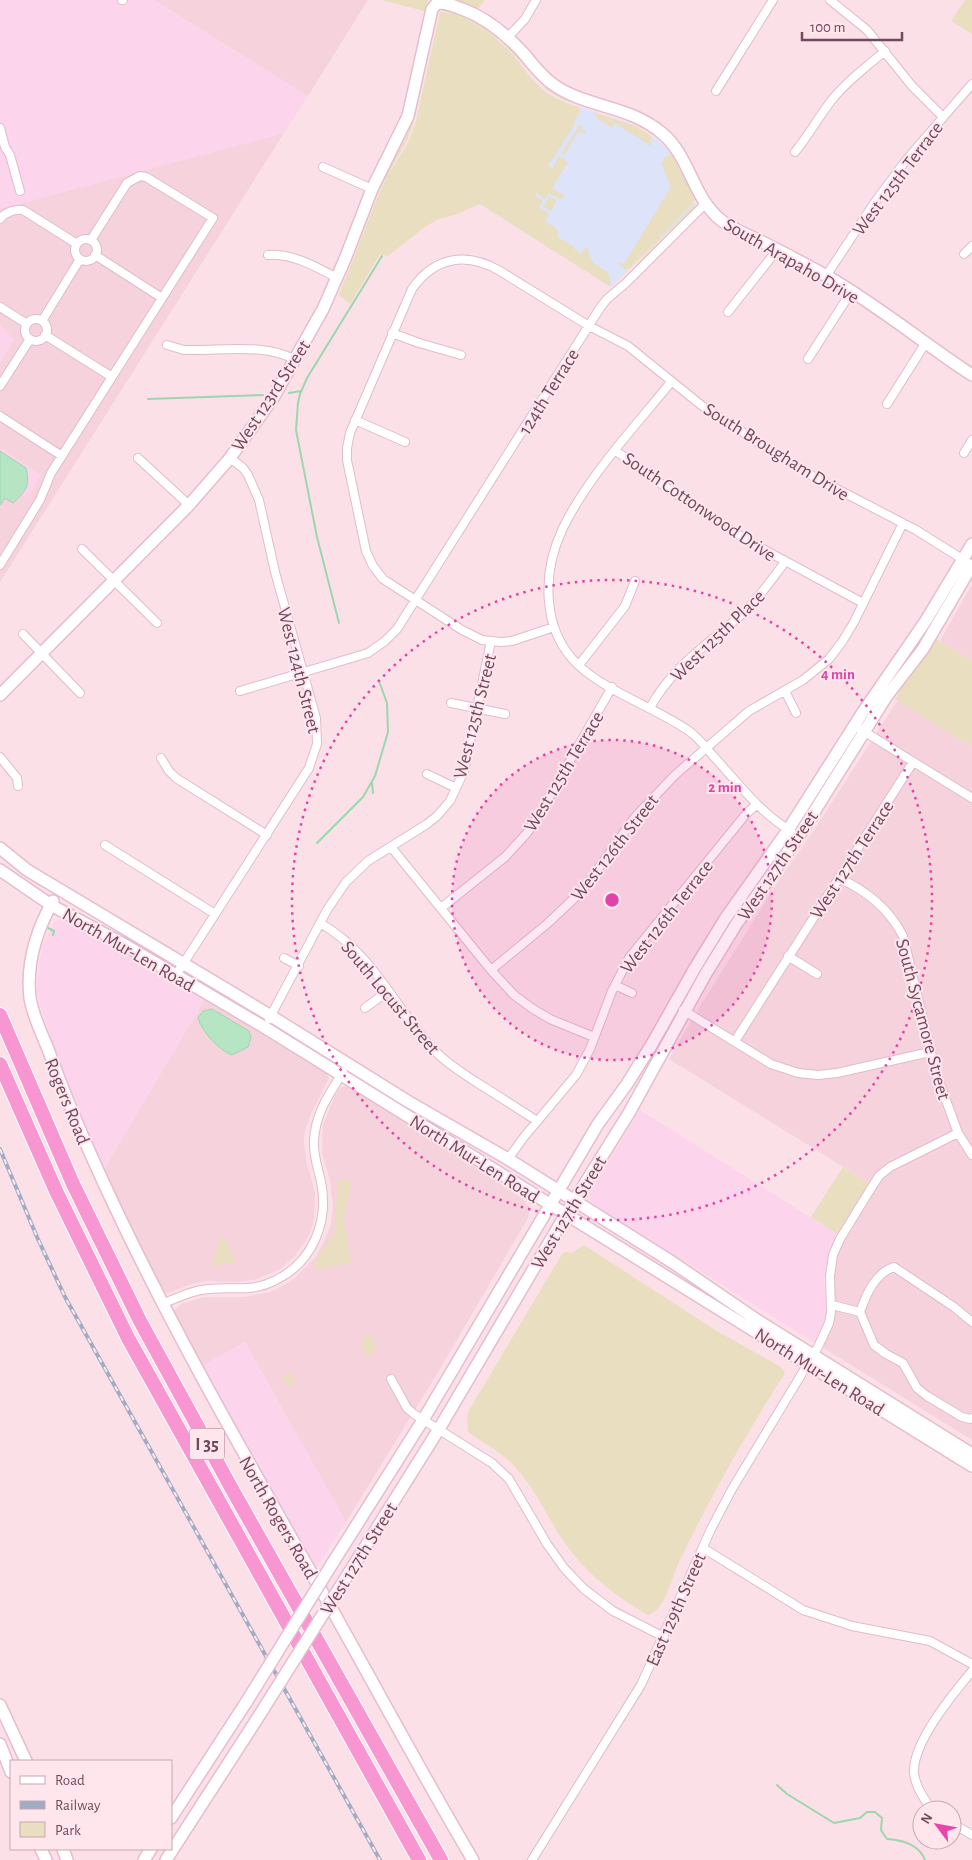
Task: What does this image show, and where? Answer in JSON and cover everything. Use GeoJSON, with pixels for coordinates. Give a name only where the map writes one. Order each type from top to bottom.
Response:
{"type":"FeatureCollection","features":[{"type":"Feature","properties":{"kind":"highway","name":"I 35"},"geometry":{"type":"LineString","coordinates":[[0,1015],[73,1184],[140,1321],[441,1860]]}},
{"type":"Feature","properties":{"kind":"highway","name":"I 35"},"geometry":{"type":"LineString","coordinates":[[0,1064],[56,1191],[128,1338],[419,1860]]}},
{"type":"Feature","properties":{"kind":"main road","name":"South Arapaho Drive"},"geometry":{"type":"LineString","coordinates":[[437,3],[443,2],[472,13],[508,37],[543,77],[555,86],[570,94],[630,113],[651,124],[664,134],[678,152],[706,203],[721,220],[738,231],[826,276],[972,375]]}},
{"type":"Feature","properties":{"kind":"main road","name":"West 123rd Street"},"geometry":{"type":"LineString","coordinates":[[0,695],[190,505],[230,458],[272,398],[295,360],[338,278],[372,189],[408,116],[432,9],[437,3]]}},
{"type":"Feature","properties":{"kind":"main road","name":"West 127th Street"},"geometry":{"type":"LineString","coordinates":[[166,1860],[439,1429],[566,1214],[629,1112],[705,975],[738,923],[799,836],[891,690],[923,649],[967,562],[972,544]]}},
{"type":"Feature","properties":{"kind":"main road","name":"West 127th Street"},"geometry":{"type":"LineString","coordinates":[[172,1816],[247,1701],[423,1420],[598,1124],[627,1084],[725,919],[788,830],[854,726],[967,562]]}},
{"type":"Feature","properties":{"kind":"main road","name":"North Mur-Len Road"},"geometry":{"type":"LineString","coordinates":[[0,848],[27,870],[59,890],[508,1159],[672,1262],[760,1322],[810,1359],[972,1466]]}},
{"type":"Feature","properties":{"kind":"main road","name":"North Mur-Len Road"},"geometry":{"type":"LineString","coordinates":[[0,870],[51,905],[264,1027],[566,1214],[972,1454]]}},
{"type":"Feature","properties":{"kind":"main road","name":"Rogers Road"},"geometry":{"type":"LineString","coordinates":[[59,890],[37,933],[32,950],[29,975],[32,1008],[69,1106],[162,1304]]}},
{"type":"Feature","properties":{"kind":"main road","name":"North Rogers Road"},"geometry":{"type":"LineString","coordinates":[[162,1304],[257,1479],[473,1860]]}},
{"type":"Feature","properties":{"kind":"main road"},"geometry":{"type":"LineString","coordinates":[[0,1705],[26,1760]]}},
{"type":"Feature","properties":{"kind":"main road"},"geometry":{"type":"LineString","coordinates":[[0,1744],[10,1769]]}},
{"type":"Feature","properties":{"kind":"street"},"geometry":{"type":"LineString","coordinates":[[508,37],[525,19],[536,0]]}},
{"type":"Feature","properties":{"kind":"street"},"geometry":{"type":"LineString","coordinates":[[716,92],[773,0]]}},
{"type":"Feature","properties":{"kind":"street"},"geometry":{"type":"LineString","coordinates":[[830,0],[868,30],[912,86],[943,117]]}},
{"type":"Feature","properties":{"kind":"street"},"geometry":{"type":"LineString","coordinates":[[795,152],[808,137],[830,102],[843,87],[885,51]]}},
{"type":"Feature","properties":{"kind":"street","name":"West 125th Terrace"},"geometry":{"type":"LineString","coordinates":[[826,276],[875,202],[907,159],[971,87]]}},
{"type":"Feature","properties":{"kind":"street"},"geometry":{"type":"LineString","coordinates":[[0,131],[5,148],[10,155],[20,191]]}},
{"type":"Feature","properties":{"kind":"street"},"geometry":{"type":"LineString","coordinates":[[323,167],[372,189]]}},
{"type":"Feature","properties":{"kind":"street"},"geometry":{"type":"LineString","coordinates":[[0,565],[40,500],[51,473],[213,218],[146,177],[140,176],[127,183],[91,240]]}},
{"type":"Feature","properties":{"kind":"street","name":"124th Terrace"},"geometry":{"type":"LineString","coordinates":[[240,691],[355,658],[372,650],[397,629],[607,299],[626,283],[706,203]]}},
{"type":"Feature","properties":{"kind":"street"},"geometry":{"type":"LineString","coordinates":[[0,219],[5,214],[23,210],[77,244]]}},
{"type":"Feature","properties":{"kind":"street"},"geometry":{"type":"LineString","coordinates":[[84,239],[91,240],[96,245],[95,255],[87,261],[80,259],[75,252],[77,244],[84,239]]}},
{"type":"Feature","properties":{"kind":"street"},"geometry":{"type":"LineString","coordinates":[[964,254],[972,246]]}},
{"type":"Feature","properties":{"kind":"street"},"geometry":{"type":"LineString","coordinates":[[728,312],[777,250]]}},
{"type":"Feature","properties":{"kind":"street"},"geometry":{"type":"LineString","coordinates":[[268,255],[277,254],[292,258],[338,278]]}},
{"type":"Feature","properties":{"kind":"street"},"geometry":{"type":"LineString","coordinates":[[95,255],[162,298]]}},
{"type":"Feature","properties":{"kind":"street"},"geometry":{"type":"LineString","coordinates":[[42,321],[80,259]]}},
{"type":"Feature","properties":{"kind":"street","name":"South Brougham Drive"},"geometry":{"type":"LineString","coordinates":[[415,601],[383,579],[373,566],[366,551],[347,460],[348,440],[412,289],[422,276],[442,264],[460,259],[476,260],[490,265],[589,326],[636,352],[671,382],[719,418],[774,453],[829,485],[903,523],[967,562]]}},
{"type":"Feature","properties":{"kind":"street"},"geometry":{"type":"LineString","coordinates":[[808,359],[851,292]]}},
{"type":"Feature","properties":{"kind":"street"},"geometry":{"type":"LineString","coordinates":[[0,307],[27,324]]}},
{"type":"Feature","properties":{"kind":"street"},"geometry":{"type":"LineString","coordinates":[[27,324],[36,319],[42,321],[46,328],[45,336]]}},
{"type":"Feature","properties":{"kind":"street"},"geometry":{"type":"LineString","coordinates":[[27,324],[26,334],[30,339],[37,340],[45,336]]}},
{"type":"Feature","properties":{"kind":"street"},"geometry":{"type":"LineString","coordinates":[[392,333],[461,355]]}},
{"type":"Feature","properties":{"kind":"street"},"geometry":{"type":"LineString","coordinates":[[45,336],[112,377]]}},
{"type":"Feature","properties":{"kind":"street"},"geometry":{"type":"LineString","coordinates":[[0,386],[30,339]]}},
{"type":"Feature","properties":{"kind":"street"},"geometry":{"type":"LineString","coordinates":[[887,404],[925,344]]}},
{"type":"Feature","properties":{"kind":"street"},"geometry":{"type":"LineString","coordinates":[[167,345],[184,350],[268,350],[284,354],[295,360]]}},
{"type":"Feature","properties":{"kind":"street"},"geometry":{"type":"LineString","coordinates":[[671,382],[592,481],[563,528],[549,572],[548,595],[554,627],[565,648],[579,665],[612,687],[689,730],[756,804],[788,830],[799,836]]}},
{"type":"Feature","properties":{"kind":"street"},"geometry":{"type":"LineString","coordinates":[[0,416],[62,456]]}},
{"type":"Feature","properties":{"kind":"street"},"geometry":{"type":"LineString","coordinates":[[355,420],[405,442]]}},
{"type":"Feature","properties":{"kind":"street"},"geometry":{"type":"LineString","coordinates":[[964,453],[972,440]]}},
{"type":"Feature","properties":{"kind":"street","name":"South Cottonwood Drive"},"geometry":{"type":"LineString","coordinates":[[616,450],[704,513],[785,562],[851,595],[863,604]]}},
{"type":"Feature","properties":{"kind":"street"},"geometry":{"type":"LineString","coordinates":[[138,458],[190,505]]}},
{"type":"Feature","properties":{"kind":"street","name":"West 124th Street"},"geometry":{"type":"LineString","coordinates":[[176,975],[267,835],[309,768],[316,752],[318,727],[275,572],[259,500],[248,475],[230,458]]}},
{"type":"Feature","properties":{"kind":"street","name":"West 126th Street"},"geometry":{"type":"LineString","coordinates":[[491,970],[564,910],[593,878],[619,839],[646,804],[706,748],[749,710],[803,680],[829,659],[842,642],[863,604],[903,523]]}},
{"type":"Feature","properties":{"kind":"street"},"geometry":{"type":"LineString","coordinates":[[82,549],[157,623]]}},
{"type":"Feature","properties":{"kind":"street","name":"West 125th Place"},"geometry":{"type":"LineString","coordinates":[[650,708],[658,694],[676,671],[699,649],[742,614],[785,562]]}},
{"type":"Feature","properties":{"kind":"street"},"geometry":{"type":"LineString","coordinates":[[579,665],[625,606],[635,581]]}},
{"type":"Feature","properties":{"kind":"street"},"geometry":{"type":"LineString","coordinates":[[415,601],[474,638],[491,641],[512,641],[554,627]]}},
{"type":"Feature","properties":{"kind":"street"},"geometry":{"type":"LineString","coordinates":[[23,634],[80,693]]}},
{"type":"Feature","properties":{"kind":"street","name":"West 125th Street"},"geometry":{"type":"LineString","coordinates":[[264,1027],[299,966],[320,923],[346,882],[368,861],[436,816],[450,801],[464,771],[491,641]]}},
{"type":"Feature","properties":{"kind":"street","name":"West 125th Terrace"},"geometry":{"type":"LineString","coordinates":[[441,908],[505,857],[527,833],[612,687]]}},
{"type":"Feature","properties":{"kind":"street"},"geometry":{"type":"LineString","coordinates":[[785,691],[796,713]]}},
{"type":"Feature","properties":{"kind":"street"},"geometry":{"type":"LineString","coordinates":[[451,703],[505,714]]}},
{"type":"Feature","properties":{"kind":"street"},"geometry":{"type":"LineString","coordinates":[[854,726],[972,798]]}},
{"type":"Feature","properties":{"kind":"street"},"geometry":{"type":"LineString","coordinates":[[0,757],[17,778],[18,786]]}},
{"type":"Feature","properties":{"kind":"street"},"geometry":{"type":"LineString","coordinates":[[161,758],[176,778],[267,835]]}},
{"type":"Feature","properties":{"kind":"street","name":"West 127th Terrace"},"geometry":{"type":"LineString","coordinates":[[735,1041],[913,762]]}},
{"type":"Feature","properties":{"kind":"street"},"geometry":{"type":"LineString","coordinates":[[428,774],[456,788]]}},
{"type":"Feature","properties":{"kind":"street","name":"West 126th Terrace"},"geometry":{"type":"LineString","coordinates":[[508,1159],[576,1075],[586,1058],[615,985],[635,950],[756,804]]}},
{"type":"Feature","properties":{"kind":"street"},"geometry":{"type":"LineString","coordinates":[[105,846],[215,914]]}},
{"type":"Feature","properties":{"kind":"street"},"geometry":{"type":"LineString","coordinates":[[391,847],[491,970],[514,995],[550,1019],[594,1037]]}},
{"type":"Feature","properties":{"kind":"street","name":"South Sycamore Street"},"geometry":{"type":"LineString","coordinates":[[838,878],[864,892],[879,904],[899,927],[906,945],[930,1052],[944,1098],[958,1133],[972,1155]]}},
{"type":"Feature","properties":{"kind":"street","name":"South Locust Street"},"geometry":{"type":"LineString","coordinates":[[320,923],[341,936],[356,950],[435,1052],[452,1066],[537,1121]]}},
{"type":"Feature","properties":{"kind":"street"},"geometry":{"type":"LineString","coordinates":[[788,956],[817,974]]}},
{"type":"Feature","properties":{"kind":"street"},"geometry":{"type":"LineString","coordinates":[[284,958],[299,966]]}},
{"type":"Feature","properties":{"kind":"street"},"geometry":{"type":"LineString","coordinates":[[615,985],[632,993]]}},
{"type":"Feature","properties":{"kind":"street"},"geometry":{"type":"LineString","coordinates":[[365,1008],[388,991]]}},
{"type":"Feature","properties":{"kind":"street"},"geometry":{"type":"LineString","coordinates":[[675,1005],[770,1064],[783,1069],[808,1074],[837,1073],[930,1052]]}},
{"type":"Feature","properties":{"kind":"street"},"geometry":{"type":"LineString","coordinates":[[162,1304],[195,1291],[216,1288],[251,1288],[276,1280],[299,1263],[313,1245],[322,1224],[324,1199],[315,1158],[314,1131],[320,1110],[348,1064]]}},
{"type":"Feature","properties":{"kind":"street","name":"East 129th Street"},"geometry":{"type":"LineString","coordinates":[[532,1860],[641,1685],[732,1489],[810,1359],[829,1323],[832,1305],[830,1268],[836,1247],[879,1176],[896,1163],[958,1133]]}},
{"type":"Feature","properties":{"kind":"street"},"geometry":{"type":"LineString","coordinates":[[972,1322],[903,1271],[894,1267],[882,1274],[872,1286],[860,1312],[874,1345],[903,1363],[917,1388],[962,1417],[972,1418]]}},
{"type":"Feature","properties":{"kind":"street"},"geometry":{"type":"LineString","coordinates":[[832,1305],[860,1312]]}},
{"type":"Feature","properties":{"kind":"street"},"geometry":{"type":"LineString","coordinates":[[391,1379],[407,1408],[423,1420],[492,1462],[509,1479],[548,1545],[564,1568],[584,1589],[613,1611],[664,1637]]}},
{"type":"Feature","properties":{"kind":"street"},"geometry":{"type":"LineString","coordinates":[[703,1548],[803,1610],[852,1626],[930,1641],[972,1664]]}},
{"type":"Feature","properties":{"kind":"street"},"geometry":{"type":"LineString","coordinates":[[925,1800],[919,1791],[914,1774],[916,1757],[921,1743],[950,1698],[972,1671]]}},
{"type":"Feature","properties":{"kind":"shaded area"},"geometry":{"type":"Polygon","coordinates":[[[0,0],[154,0],[308,96],[284,133],[0,209],[0,0]]]}},
{"type":"Feature","properties":{"kind":"shaded area"},"geometry":{"type":"Polygon","coordinates":[[[154,0],[368,0],[308,96],[154,0]]]}},
{"type":"Feature","properties":{"kind":"shaded area"},"geometry":{"type":"Polygon","coordinates":[[[530,76],[554,98],[629,123],[659,141],[672,154],[695,204],[611,287],[447,183],[530,76]]]}},
{"type":"Feature","properties":{"kind":"shaded area"},"geometry":{"type":"Polygon","coordinates":[[[284,133],[0,582],[0,500],[41,475],[0,448],[0,363],[14,340],[0,325],[0,209],[284,133]]]}},
{"type":"Feature","properties":{"kind":"shaded area"},"geometry":{"type":"Polygon","coordinates":[[[0,325],[14,340],[0,363],[0,325]]]}},
{"type":"Feature","properties":{"kind":"shaded area"},"geometry":{"type":"Polygon","coordinates":[[[0,448],[41,475],[27,498],[8,487],[0,500],[0,448]]]}},
{"type":"Feature","properties":{"kind":"shaded area"},"geometry":{"type":"Polygon","coordinates":[[[0,451],[26,468],[28,479],[22,495],[13,503],[5,498],[0,505],[0,451]]]}},
{"type":"Feature","properties":{"kind":"shaded area"},"geometry":{"type":"Polygon","coordinates":[[[972,584],[972,661],[940,641],[972,584]]]}},
{"type":"Feature","properties":{"kind":"shaded area"},"geometry":{"type":"Polygon","coordinates":[[[898,700],[972,747],[972,1440],[822,1347],[835,1312],[833,1273],[837,1253],[876,1187],[669,1059],[780,879],[898,700]]]}},
{"type":"Feature","properties":{"kind":"shaded area"},"geometry":{"type":"Polygon","coordinates":[[[63,918],[205,999],[103,1171],[73,1105],[41,1008],[37,990],[43,945],[54,922],[63,918]]]}},
{"type":"Feature","properties":{"kind":"shaded area"},"geometry":{"type":"Polygon","coordinates":[[[205,999],[326,1073],[329,1078],[305,1130],[306,1159],[315,1193],[314,1218],[311,1231],[305,1242],[294,1257],[279,1270],[254,1280],[235,1282],[208,1281],[192,1284],[165,1294],[161,1291],[103,1171],[205,999]]]}},
{"type":"Feature","properties":{"kind":"shaded area"},"geometry":{"type":"Polygon","coordinates":[[[212,1009],[249,1031],[251,1037],[248,1047],[232,1055],[212,1040],[203,1029],[198,1018],[203,1011],[212,1009]]]}},
{"type":"Feature","properties":{"kind":"shaded area"},"geometry":{"type":"Polygon","coordinates":[[[346,1086],[450,1150],[523,1199],[530,1208],[528,1218],[437,1374],[346,1522],[245,1342],[200,1367],[180,1331],[174,1311],[183,1303],[205,1297],[244,1297],[270,1292],[290,1282],[315,1258],[331,1224],[333,1206],[330,1180],[322,1153],[323,1125],[335,1095],[340,1088],[346,1086]]]}},
{"type":"Feature","properties":{"kind":"shaded area"},"geometry":{"type":"Polygon","coordinates":[[[640,1110],[837,1234],[829,1253],[824,1280],[826,1317],[815,1343],[593,1204],[589,1193],[640,1110]]]}},
{"type":"Feature","properties":{"kind":"shaded area"},"geometry":{"type":"Polygon","coordinates":[[[245,1342],[346,1522],[314,1571],[200,1367],[245,1342]]]}},
{"type":"Feature","properties":{"kind":"green space"},"geometry":{"type":"Polygon","coordinates":[[[382,0],[428,0],[424,11],[382,0]]]}},
{"type":"Feature","properties":{"kind":"green space"},"geometry":{"type":"Polygon","coordinates":[[[451,0],[485,0],[477,10],[451,0]]]}},
{"type":"Feature","properties":{"kind":"green space"},"geometry":{"type":"Polygon","coordinates":[[[965,0],[972,0],[972,34],[951,21],[965,0]]]}},
{"type":"Feature","properties":{"kind":"green space"},"geometry":{"type":"Polygon","coordinates":[[[444,9],[473,20],[499,37],[498,39],[470,21],[441,10],[444,9]]]}},
{"type":"Feature","properties":{"kind":"green space"},"geometry":{"type":"Polygon","coordinates":[[[438,11],[413,125],[407,140],[376,197],[336,294],[378,188],[408,133],[438,11]]]}},
{"type":"Feature","properties":{"kind":"green space"},"geometry":{"type":"Polygon","coordinates":[[[440,12],[459,17],[490,34],[507,48],[533,80],[545,91],[558,99],[579,107],[579,114],[574,122],[575,124],[548,166],[552,169],[559,156],[568,162],[552,188],[565,196],[561,199],[549,193],[545,199],[537,193],[535,196],[543,201],[539,208],[549,214],[545,221],[558,230],[557,237],[575,247],[574,249],[581,254],[585,248],[588,248],[592,261],[608,272],[611,284],[609,286],[480,204],[455,215],[438,219],[388,256],[380,254],[350,304],[339,295],[377,198],[388,175],[407,145],[415,125],[440,12]]]}},
{"type":"Feature","properties":{"kind":"green space"},"geometry":{"type":"Polygon","coordinates":[[[501,39],[544,86],[580,105],[564,100],[547,90],[501,39]]]}},
{"type":"Feature","properties":{"kind":"green space"},"geometry":{"type":"Polygon","coordinates":[[[595,113],[636,126],[651,136],[651,146],[615,123],[612,128],[596,118],[595,113]]]}},
{"type":"Feature","properties":{"kind":"green space"},"geometry":{"type":"Polygon","coordinates":[[[579,126],[583,126],[581,129],[586,132],[585,134],[579,131],[564,155],[561,154],[579,126]]]}},
{"type":"Feature","properties":{"kind":"green space"},"geometry":{"type":"Polygon","coordinates":[[[672,154],[694,199],[673,155],[675,156],[696,201],[694,200],[629,269],[623,268],[618,262],[624,264],[671,187],[661,163],[666,156],[672,154]]]}},
{"type":"Feature","properties":{"kind":"green space"},"geometry":{"type":"Polygon","coordinates":[[[550,196],[557,201],[551,211],[543,207],[550,196]]]}},
{"type":"Feature","properties":{"kind":"green space"},"geometry":{"type":"Polygon","coordinates":[[[695,204],[695,207],[632,270],[654,244],[695,204]]]}},
{"type":"Feature","properties":{"kind":"green space"},"geometry":{"type":"Polygon","coordinates":[[[933,637],[972,661],[972,747],[895,699],[933,637]]]}},
{"type":"Feature","properties":{"kind":"green space"},"geometry":{"type":"Polygon","coordinates":[[[843,1167],[869,1183],[837,1234],[811,1217],[843,1167]]]}},
{"type":"Feature","properties":{"kind":"green space"},"geometry":{"type":"Polygon","coordinates":[[[338,1179],[352,1181],[344,1218],[351,1263],[316,1270],[315,1263],[330,1237],[334,1236],[338,1179]]]}},
{"type":"Feature","properties":{"kind":"green space"},"geometry":{"type":"Polygon","coordinates":[[[222,1234],[236,1263],[211,1265],[222,1234]]]}},
{"type":"Feature","properties":{"kind":"green space"},"geometry":{"type":"Polygon","coordinates":[[[584,1245],[715,1330],[781,1367],[785,1373],[715,1491],[678,1564],[664,1601],[654,1612],[648,1615],[610,1590],[589,1571],[569,1549],[521,1474],[504,1456],[468,1432],[468,1412],[562,1254],[566,1252],[572,1253],[584,1245]]]}},
{"type":"Feature","properties":{"kind":"green space"},"geometry":{"type":"Polygon","coordinates":[[[366,1334],[374,1337],[375,1350],[367,1358],[361,1346],[366,1334]]]}},
{"type":"Feature","properties":{"kind":"green space"},"geometry":{"type":"Polygon","coordinates":[[[290,1372],[296,1383],[288,1387],[282,1376],[290,1372]]]}},
{"type":"Feature","properties":{"kind":"waterway"},"geometry":{"type":"LineString","coordinates":[[339,623],[317,537],[296,430],[298,403],[307,378],[382,256]]}},
{"type":"Feature","properties":{"kind":"waterway"},"geometry":{"type":"LineString","coordinates":[[289,393],[301,391]]}},
{"type":"Feature","properties":{"kind":"waterway"},"geometry":{"type":"LineString","coordinates":[[148,399],[263,395]]}},
{"type":"Feature","properties":{"kind":"waterway"},"geometry":{"type":"LineString","coordinates":[[317,843],[363,797],[375,776],[388,732],[387,703],[379,681]]}},
{"type":"Feature","properties":{"kind":"waterway"},"geometry":{"type":"LineString","coordinates":[[372,783],[373,793]]}},
{"type":"Feature","properties":{"kind":"waterway"},"geometry":{"type":"LineString","coordinates":[[48,928],[54,931],[53,935]]}},
{"type":"Feature","properties":{"kind":"waterway"},"geometry":{"type":"LineString","coordinates":[[777,1785],[787,1794],[834,1823],[860,1818],[867,1812],[875,1812],[882,1818],[881,1830],[887,1839],[899,1840],[910,1844],[919,1850],[925,1860]]}},
{"type":"Feature","properties":{"kind":"railway"},"geometry":{"type":"LineString","coordinates":[[0,1149],[37,1237],[65,1297],[380,1860]]}}]}
